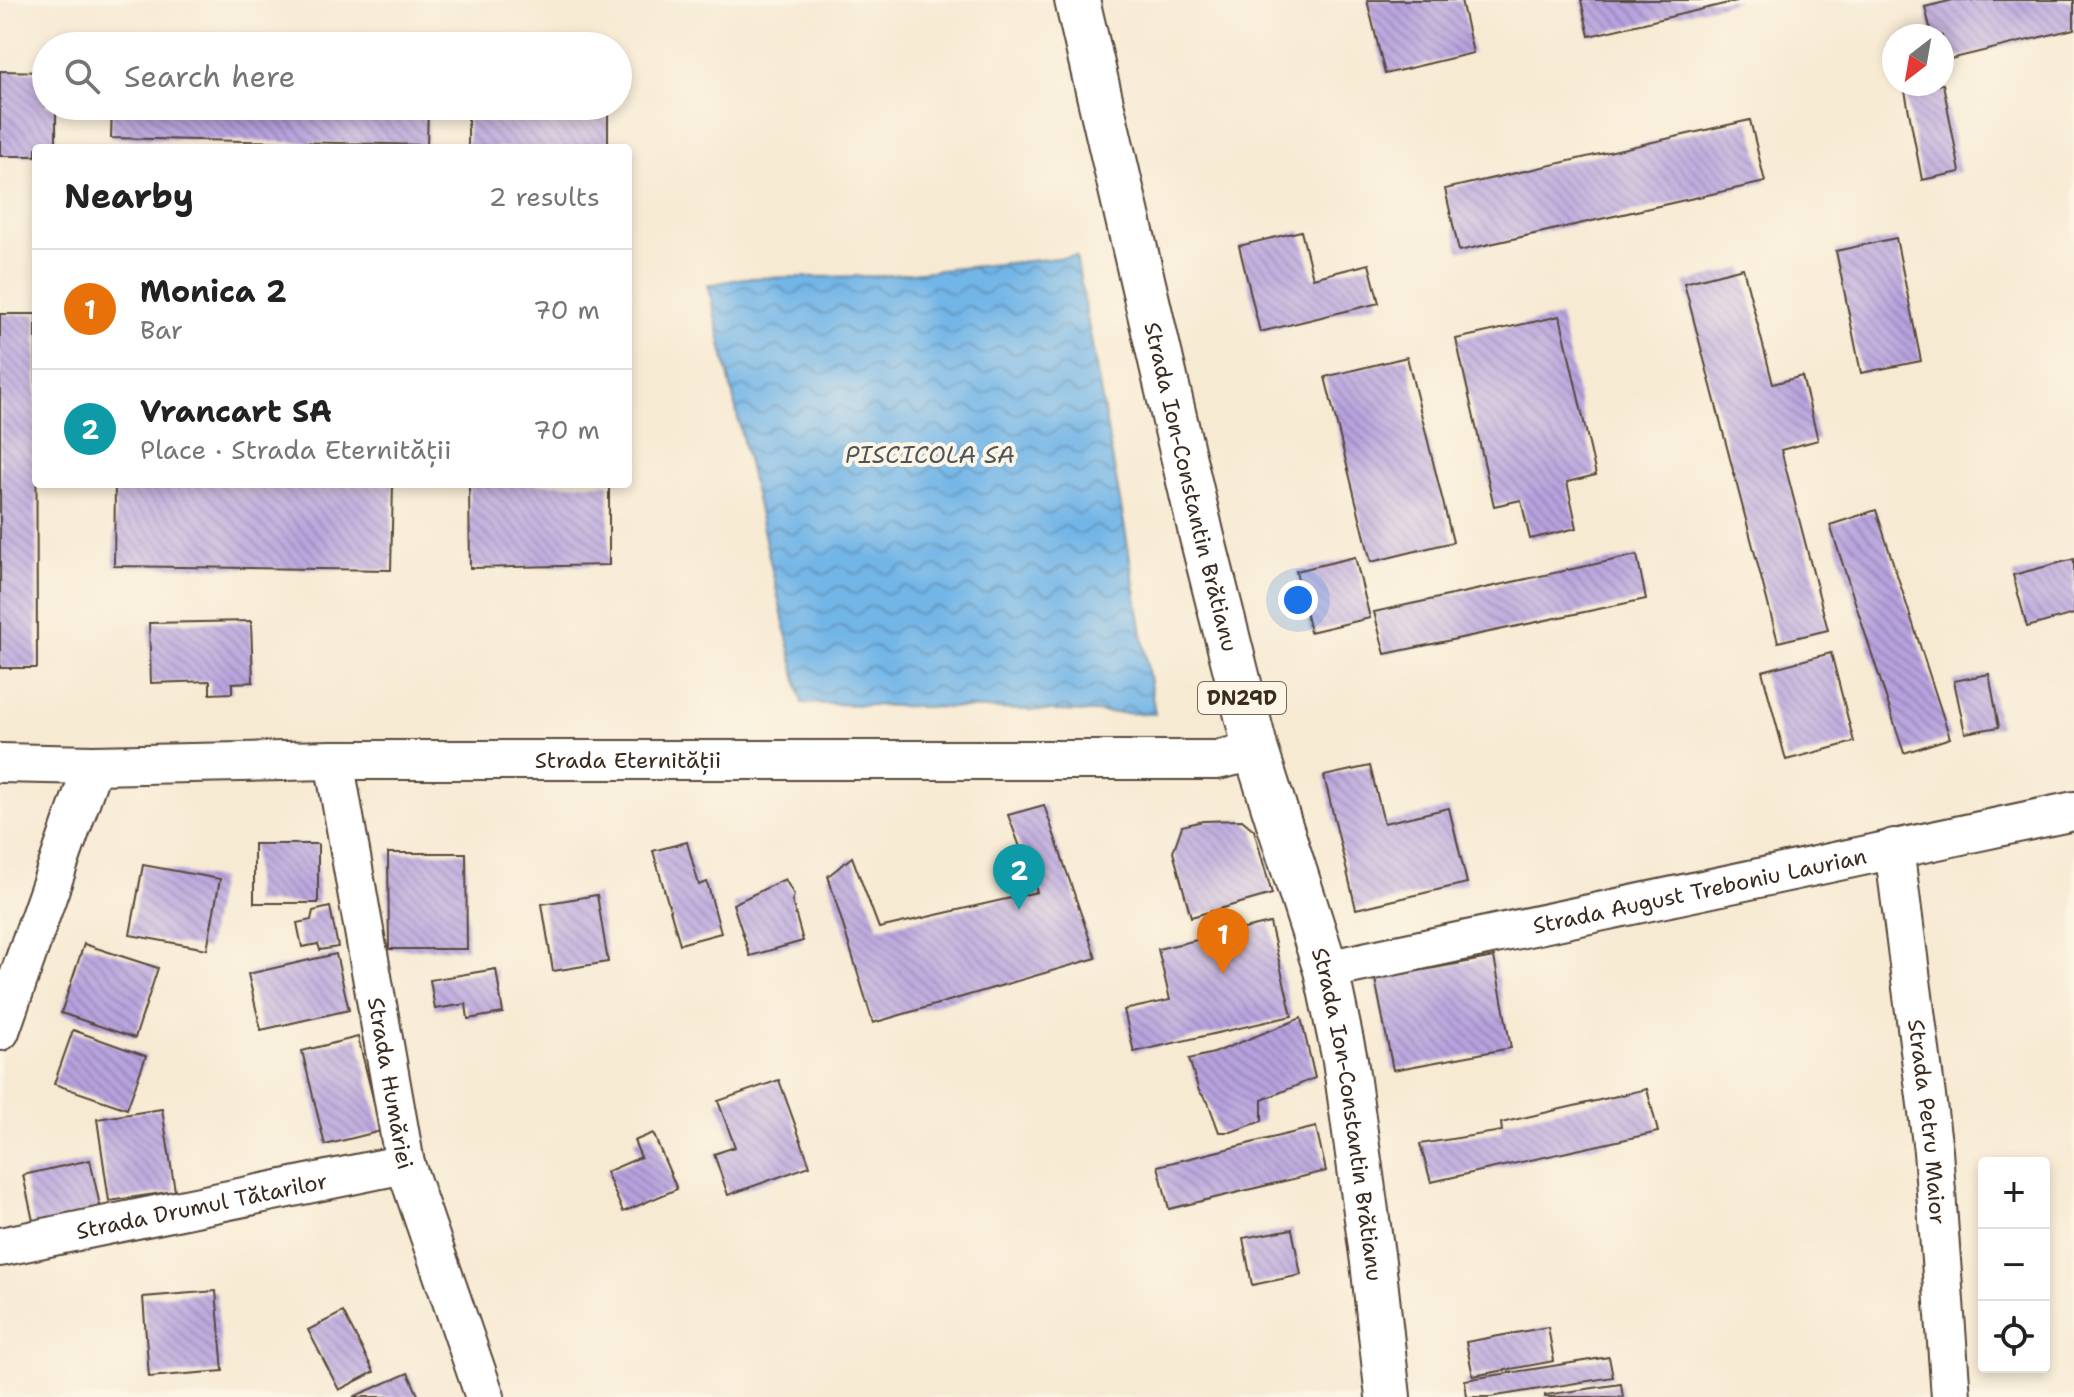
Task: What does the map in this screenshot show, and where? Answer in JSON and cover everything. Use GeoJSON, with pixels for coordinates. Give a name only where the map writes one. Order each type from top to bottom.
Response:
{"type":"FeatureCollection","features":[{"type":"Feature","properties":{"kind":"main road","name":"Strada Ion-Constantin Brătianu"},"geometry":{"type":"LineString","coordinates":[[1077,0],[1202,537],[1256,751],[1326,970],[1345,1060],[1388,1397]]}},
{"type":"Feature","properties":{"kind":"street","name":"Strada Eternității"},"geometry":{"type":"LineString","coordinates":[[0,763],[1217,760],[1256,751]]}},
{"type":"Feature","properties":{"kind":"street","name":"Strada Humăriei"},"geometry":{"type":"LineString","coordinates":[[334,760],[405,1164],[485,1397]]}},
{"type":"Feature","properties":{"kind":"street"},"geometry":{"type":"LineString","coordinates":[[0,1031],[93,765]]}},
{"type":"Feature","properties":{"kind":"street","name":"Strada August Treboniu Laurian"},"geometry":{"type":"LineString","coordinates":[[1326,970],[2074,811]]}},
{"type":"Feature","properties":{"kind":"street","name":"Strada Petru Maior"},"geometry":{"type":"LineString","coordinates":[[1894,848],[1933,1151],[1951,1397]]}},
{"type":"Feature","properties":{"kind":"street","name":"Strada Drumul Tătarilor"},"geometry":{"type":"LineString","coordinates":[[0,1247],[405,1164]]}},
{"type":"Feature","properties":{"kind":"water","name":"PISCICOLA SA"},"geometry":{"type":"Polygon","coordinates":[[[1076,256],[1155,714],[802,703],[708,285],[744,278],[882,276],[1076,256]]]}},
{"type":"Feature","properties":{"kind":"building"},"geometry":{"type":"Polygon","coordinates":[[[1367,0],[1461,0],[1473,53],[1385,74],[1367,0]]]}},
{"type":"Feature","properties":{"kind":"building"},"geometry":{"type":"Polygon","coordinates":[[[1581,0],[1737,0],[1737,1],[1589,36],[1581,0]]]}},
{"type":"Feature","properties":{"kind":"building"},"geometry":{"type":"Polygon","coordinates":[[[1953,0],[2074,0],[2074,29],[1954,58],[1954,24],[1929,24],[1925,7],[1953,0]]]}},
{"type":"Feature","properties":{"kind":"building"},"geometry":{"type":"Polygon","coordinates":[[[0,71],[32,72],[32,120],[56,120],[56,144],[32,144],[32,156],[0,156],[0,71]]]}},
{"type":"Feature","properties":{"kind":"building"},"geometry":{"type":"Polygon","coordinates":[[[1906,96],[1945,96],[1960,172],[1922,180],[1906,96]]]}},
{"type":"Feature","properties":{"kind":"building"},"geometry":{"type":"Polygon","coordinates":[[[112,120],[428,120],[427,144],[111,138],[112,120]]]}},
{"type":"Feature","properties":{"kind":"building"},"geometry":{"type":"Polygon","coordinates":[[[468,120],[608,120],[608,144],[468,144],[468,120]]]}},
{"type":"Feature","properties":{"kind":"building"},"geometry":{"type":"Polygon","coordinates":[[[1750,120],[1765,182],[1459,251],[1445,189],[1750,120]]]}},
{"type":"Feature","properties":{"kind":"building"},"geometry":{"type":"Polygon","coordinates":[[[1301,231],[1313,278],[1369,264],[1379,303],[1260,332],[1239,246],[1301,231]]]}},
{"type":"Feature","properties":{"kind":"building"},"geometry":{"type":"Polygon","coordinates":[[[1896,238],[1921,361],[1861,373],[1836,251],[1896,238]]]}},
{"type":"Feature","properties":{"kind":"building"},"geometry":{"type":"Polygon","coordinates":[[[1743,268],[1773,384],[1802,376],[1818,440],[1781,450],[1828,630],[1778,642],[1684,283],[1743,268]]]}},
{"type":"Feature","properties":{"kind":"building"},"geometry":{"type":"Polygon","coordinates":[[[0,314],[32,314],[32,488],[36,488],[37,668],[0,668],[0,314]]]}},
{"type":"Feature","properties":{"kind":"building"},"geometry":{"type":"Polygon","coordinates":[[[1560,316],[1596,475],[1567,482],[1577,528],[1530,539],[1521,500],[1494,506],[1456,339],[1560,316]]]}},
{"type":"Feature","properties":{"kind":"building"},"geometry":{"type":"Polygon","coordinates":[[[1407,357],[1453,542],[1371,562],[1325,377],[1407,357]]]}},
{"type":"Feature","properties":{"kind":"building"},"geometry":{"type":"Polygon","coordinates":[[[115,488],[393,488],[391,570],[114,566],[115,488]]]}},
{"type":"Feature","properties":{"kind":"building"},"geometry":{"type":"Polygon","coordinates":[[[469,488],[609,488],[609,565],[470,568],[469,488]]]}},
{"type":"Feature","properties":{"kind":"building"},"geometry":{"type":"Polygon","coordinates":[[[1876,510],[1950,738],[1904,753],[1830,525],[1876,510]]]}},
{"type":"Feature","properties":{"kind":"building"},"geometry":{"type":"Polygon","coordinates":[[[1637,555],[1646,599],[1385,654],[1374,612],[1637,555]]]}},
{"type":"Feature","properties":{"kind":"building"},"geometry":{"type":"Polygon","coordinates":[[[1355,557],[1370,618],[1310,632],[1296,571],[1355,557]]]}},
{"type":"Feature","properties":{"kind":"building"},"geometry":{"type":"Polygon","coordinates":[[[2074,559],[2074,614],[2027,627],[2013,575],[2074,559]]]}},
{"type":"Feature","properties":{"kind":"building"},"geometry":{"type":"Polygon","coordinates":[[[251,621],[253,682],[232,683],[232,693],[210,694],[210,681],[151,683],[149,623],[251,621]]]}},
{"type":"Feature","properties":{"kind":"building"},"geometry":{"type":"Polygon","coordinates":[[[1831,653],[1854,742],[1786,760],[1762,671],[1831,653]]]}},
{"type":"Feature","properties":{"kind":"building"},"geometry":{"type":"Polygon","coordinates":[[[1989,674],[1999,727],[1965,733],[1954,681],[1989,674]]]}},
{"type":"Feature","properties":{"kind":"building"},"geometry":{"type":"Polygon","coordinates":[[[1370,766],[1384,823],[1449,808],[1467,883],[1356,909],[1324,776],[1370,766]]]}},
{"type":"Feature","properties":{"kind":"building"},"geometry":{"type":"Polygon","coordinates":[[[1044,805],[1096,958],[873,1023],[828,876],[852,857],[879,928],[1037,892],[1008,815],[1044,805]]]}},
{"type":"Feature","properties":{"kind":"building"},"geometry":{"type":"Polygon","coordinates":[[[1242,820],[1254,830],[1272,894],[1191,917],[1173,852],[1182,826],[1203,821],[1242,820]]]}},
{"type":"Feature","properties":{"kind":"building"},"geometry":{"type":"Polygon","coordinates":[[[687,842],[699,885],[707,882],[721,933],[680,944],[653,851],[687,842]]]}},
{"type":"Feature","properties":{"kind":"building"},"geometry":{"type":"Polygon","coordinates":[[[254,844],[318,844],[318,903],[254,903],[254,844]]]}},
{"type":"Feature","properties":{"kind":"building"},"geometry":{"type":"Polygon","coordinates":[[[388,853],[466,853],[467,949],[389,949],[388,853]]]}},
{"type":"Feature","properties":{"kind":"building"},"geometry":{"type":"Polygon","coordinates":[[[143,865],[220,879],[207,949],[130,935],[143,865]]]}},
{"type":"Feature","properties":{"kind":"building"},"geometry":{"type":"Polygon","coordinates":[[[785,879],[794,895],[792,901],[803,941],[750,956],[733,904],[785,879]]]}},
{"type":"Feature","properties":{"kind":"building"},"geometry":{"type":"Polygon","coordinates":[[[597,895],[608,962],[553,971],[542,904],[597,895]]]}},
{"type":"Feature","properties":{"kind":"building"},"geometry":{"type":"Polygon","coordinates":[[[330,907],[338,947],[320,950],[318,944],[302,947],[297,923],[311,920],[313,911],[330,907]]]}},
{"type":"Feature","properties":{"kind":"building"},"geometry":{"type":"Polygon","coordinates":[[[1270,923],[1292,1016],[1134,1052],[1124,1010],[1170,1000],[1158,949],[1270,923]]]}},
{"type":"Feature","properties":{"kind":"building"},"geometry":{"type":"Polygon","coordinates":[[[84,944],[158,968],[135,1038],[61,1013],[84,944]]]}},
{"type":"Feature","properties":{"kind":"building"},"geometry":{"type":"Polygon","coordinates":[[[336,954],[349,1010],[261,1030],[248,974],[336,954]]]}},
{"type":"Feature","properties":{"kind":"building"},"geometry":{"type":"Polygon","coordinates":[[[1494,957],[1511,1048],[1393,1070],[1375,979],[1494,957]]]}},
{"type":"Feature","properties":{"kind":"building"},"geometry":{"type":"Polygon","coordinates":[[[496,969],[503,1013],[468,1019],[466,1004],[435,1009],[430,980],[496,969]]]}},
{"type":"Feature","properties":{"kind":"building"},"geometry":{"type":"Polygon","coordinates":[[[1301,1018],[1315,1078],[1262,1100],[1262,1121],[1231,1132],[1219,1132],[1208,1102],[1199,1091],[1189,1059],[1214,1053],[1301,1018]]]}},
{"type":"Feature","properties":{"kind":"building"},"geometry":{"type":"Polygon","coordinates":[[[73,1030],[146,1056],[127,1109],[54,1084],[73,1030]]]}},
{"type":"Feature","properties":{"kind":"building"},"geometry":{"type":"Polygon","coordinates":[[[358,1037],[381,1131],[325,1145],[302,1051],[358,1037]]]}},
{"type":"Feature","properties":{"kind":"building"},"geometry":{"type":"Polygon","coordinates":[[[779,1080],[810,1166],[728,1195],[714,1154],[735,1147],[718,1101],[779,1080]]]}},
{"type":"Feature","properties":{"kind":"building"},"geometry":{"type":"Polygon","coordinates":[[[1647,1089],[1658,1132],[1431,1182],[1420,1144],[1502,1131],[1501,1123],[1647,1089]]]}},
{"type":"Feature","properties":{"kind":"building"},"geometry":{"type":"Polygon","coordinates":[[[162,1109],[175,1191],[109,1201],[97,1119],[162,1109]]]}},
{"type":"Feature","properties":{"kind":"building"},"geometry":{"type":"Polygon","coordinates":[[[1316,1127],[1326,1171],[1169,1209],[1158,1166],[1316,1127]]]}},
{"type":"Feature","properties":{"kind":"building"},"geometry":{"type":"Polygon","coordinates":[[[653,1133],[677,1189],[623,1212],[606,1172],[641,1157],[634,1141],[653,1133]]]}},
{"type":"Feature","properties":{"kind":"building"},"geometry":{"type":"Polygon","coordinates":[[[90,1160],[102,1215],[35,1230],[23,1175],[90,1160]]]}},
{"type":"Feature","properties":{"kind":"building"},"geometry":{"type":"Polygon","coordinates":[[[1292,1229],[1301,1275],[1252,1285],[1243,1238],[1292,1229]]]}},
{"type":"Feature","properties":{"kind":"building"},"geometry":{"type":"Polygon","coordinates":[[[216,1291],[223,1371],[149,1377],[143,1297],[216,1291]]]}},
{"type":"Feature","properties":{"kind":"building"},"geometry":{"type":"Polygon","coordinates":[[[343,1312],[374,1372],[339,1390],[308,1330],[343,1312]]]}},
{"type":"Feature","properties":{"kind":"building"},"geometry":{"type":"Polygon","coordinates":[[[1548,1327],[1554,1361],[1473,1376],[1466,1342],[1548,1327]]]}},
{"type":"Feature","properties":{"kind":"building"},"geometry":{"type":"Polygon","coordinates":[[[1609,1357],[1613,1377],[1490,1397],[1467,1397],[1465,1380],[1609,1357]]]}},
{"type":"Feature","properties":{"kind":"building"},"geometry":{"type":"Polygon","coordinates":[[[408,1373],[419,1397],[353,1397],[408,1373]]]}},
{"type":"Feature","properties":{"kind":"building"},"geometry":{"type":"Polygon","coordinates":[[[1621,1384],[1623,1397],[1545,1397],[1545,1395],[1621,1384]]]}},
{"type":"Feature","properties":{"kind":"place","name":"Vrancart SA"},"geometry":{"type":"Point","coordinates":[1019,910]}},
{"type":"Feature","properties":{"kind":"place","name":"Monica 2"},"geometry":{"type":"Point","coordinates":[1223,974]}}]}
